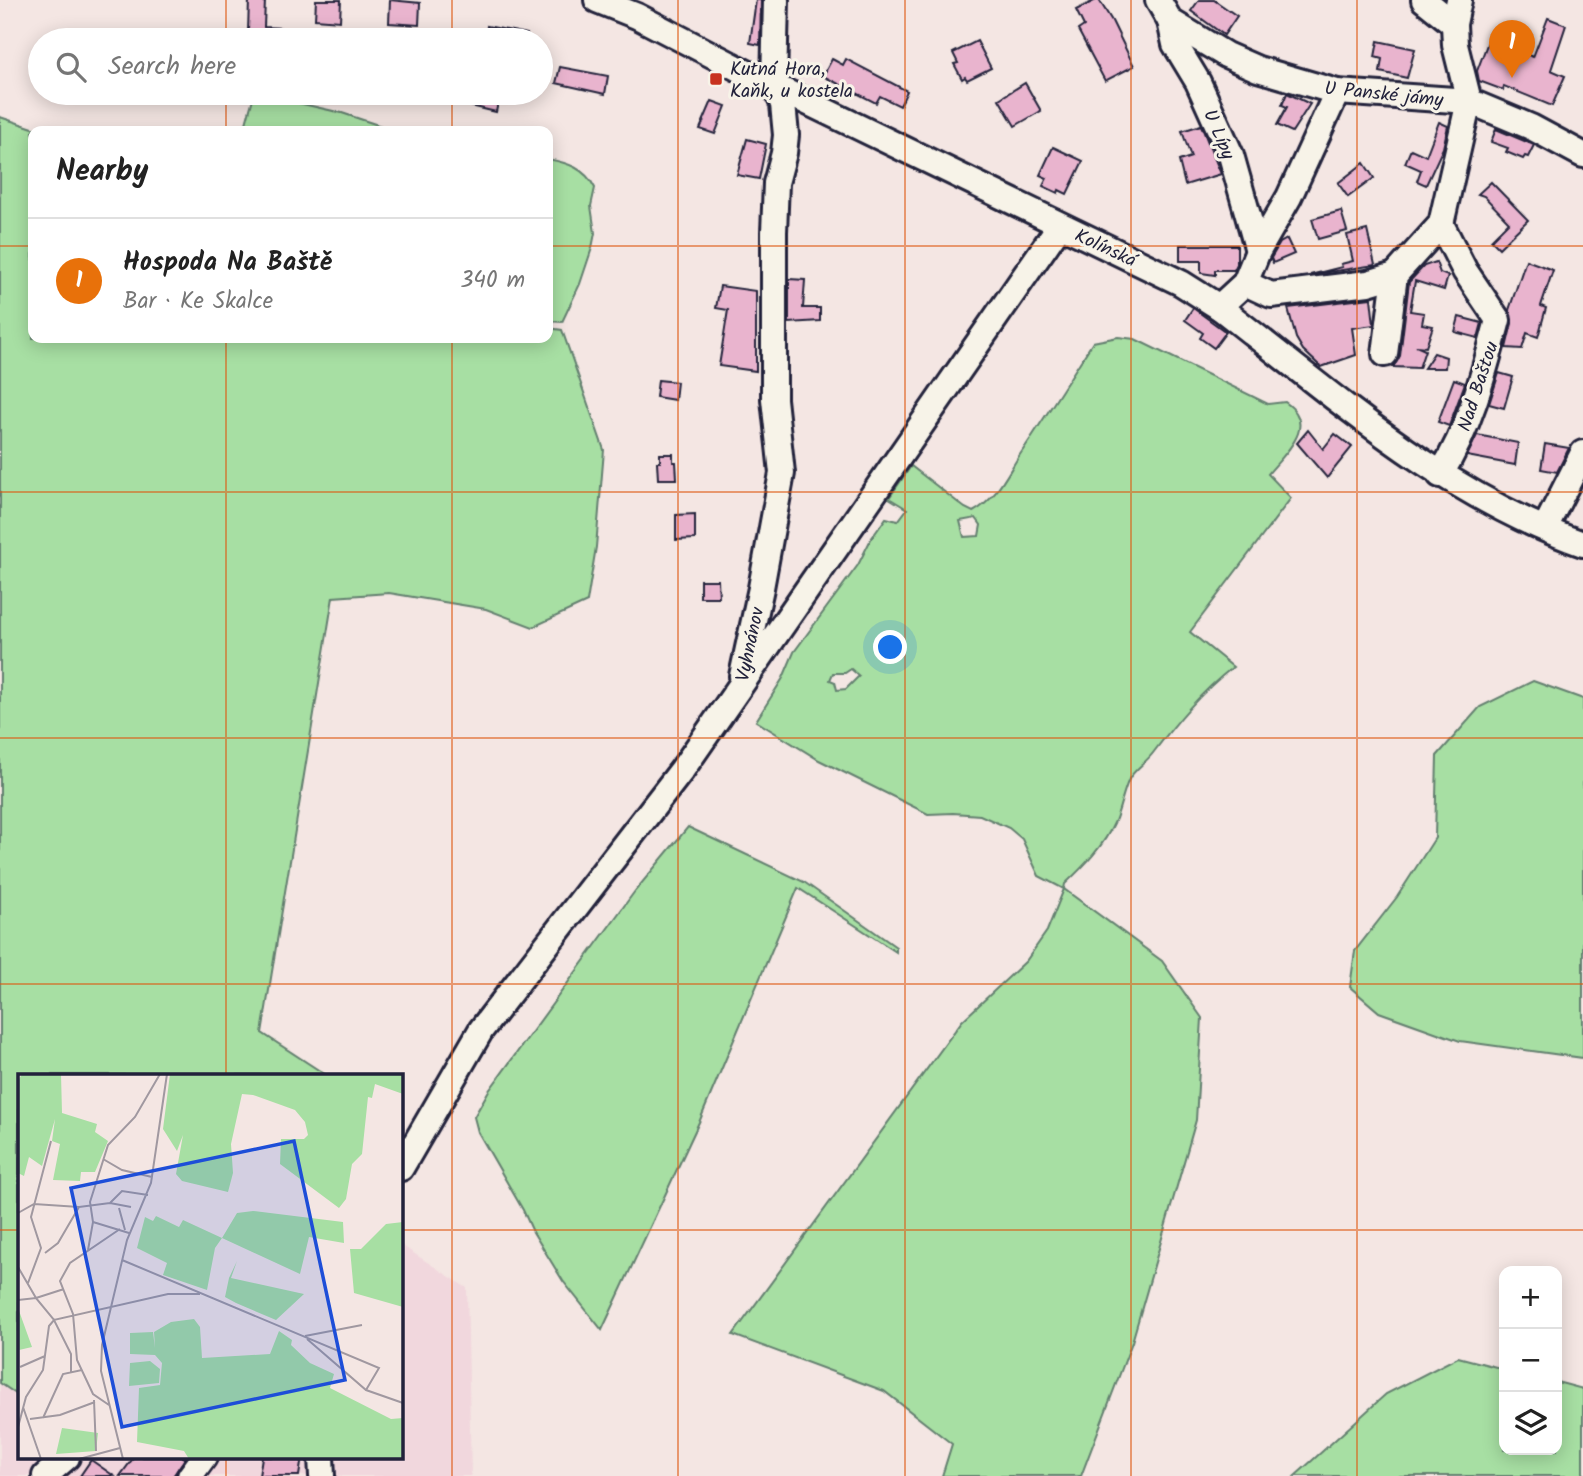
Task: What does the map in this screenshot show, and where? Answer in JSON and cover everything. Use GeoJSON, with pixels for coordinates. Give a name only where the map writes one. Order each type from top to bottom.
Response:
{"type":"FeatureCollection","features":[{"type":"Feature","properties":{"kind":"street","name":"Kolínská"},"geometry":{"type":"LineString","coordinates":[[597,0],[637,16],[1181,283],[1219,307],[1440,475],[1511,513],[1583,544]]}},
{"type":"Feature","properties":{"kind":"street"},"geometry":{"type":"LineString","coordinates":[[774,84],[776,0]]}},
{"type":"Feature","properties":{"kind":"street","name":"U Panské jámy"},"geometry":{"type":"LineString","coordinates":[[1158,0],[1170,21],[1226,55],[1258,69],[1337,92],[1469,101],[1531,127],[1583,155]]}},
{"type":"Feature","properties":{"kind":"street"},"geometry":{"type":"LineString","coordinates":[[1424,0],[1454,24]]}},
{"type":"Feature","properties":{"kind":"street"},"geometry":{"type":"LineString","coordinates":[[1244,282],[1271,295],[1368,283],[1395,275],[1441,224],[1469,101],[1455,45],[1454,24],[1459,0]]}},
{"type":"Feature","properties":{"kind":"street","name":"U Lípy"},"geometry":{"type":"LineString","coordinates":[[1170,21],[1175,44],[1198,82],[1231,155],[1258,251]]}},
{"type":"Feature","properties":{"kind":"street","name":"Vyhnánov"},"geometry":{"type":"LineString","coordinates":[[738,690],[761,588],[782,473],[774,399],[774,232],[776,183],[786,135],[783,104],[774,84]]}},
{"type":"Feature","properties":{"kind":"street"},"geometry":{"type":"LineString","coordinates":[[1219,307],[1244,282],[1258,251],[1289,197],[1337,92]]}},
{"type":"Feature","properties":{"kind":"street","name":"Nad Baštou"},"geometry":{"type":"LineString","coordinates":[[1440,475],[1455,452],[1471,411],[1498,320],[1465,271],[1441,224]]}},
{"type":"Feature","properties":{"kind":"street","name":"Vyhnánov"},"geometry":{"type":"LineString","coordinates":[[738,690],[1060,225]]}},
{"type":"Feature","properties":{"kind":"street"},"geometry":{"type":"LineString","coordinates":[[1385,354],[1395,275]]}},
{"type":"Feature","properties":{"kind":"street"},"geometry":{"type":"LineString","coordinates":[[1545,528],[1583,453]]}},
{"type":"Feature","properties":{"kind":"street"},"geometry":{"type":"LineString","coordinates":[[403,1165],[481,1030],[682,770],[738,690]]}},
{"type":"Feature","properties":{"kind":"street"},"geometry":{"type":"LineString","coordinates":[[45,1476],[66,1458]]}},
{"type":"Feature","properties":{"kind":"street"},"geometry":{"type":"LineString","coordinates":[[190,1476],[203,1458]]}},
{"type":"Feature","properties":{"kind":"street"},"geometry":{"type":"LineString","coordinates":[[321,1458],[322,1476]]}},
{"type":"Feature","properties":{"kind":"shaded area"},"geometry":{"type":"Polygon","coordinates":[[[402,1246],[467,1288],[471,1476],[0,1476],[0,1383],[18,1395],[18,1458],[402,1458],[402,1246]]]}},
{"type":"Feature","properties":{"kind":"green space"},"geometry":{"type":"Polygon","coordinates":[[[251,105],[307,105],[381,126],[245,126],[251,105]]]}},
{"type":"Feature","properties":{"kind":"green space"},"geometry":{"type":"Polygon","coordinates":[[[0,117],[28,126],[28,343],[553,343],[553,329],[562,330],[604,450],[596,547],[587,602],[533,627],[486,609],[389,593],[333,597],[262,1033],[324,1074],[18,1074],[18,1395],[0,1383],[0,117]]]}},
{"type":"Feature","properties":{"kind":"green space"},"geometry":{"type":"Polygon","coordinates":[[[553,160],[575,168],[591,181],[595,188],[591,206],[595,233],[592,248],[580,284],[562,322],[553,321],[553,160]]]}},
{"type":"Feature","properties":{"kind":"green space"},"geometry":{"type":"Polygon","coordinates":[[[1118,337],[1135,339],[1268,404],[1285,402],[1295,411],[1299,429],[1290,448],[1268,474],[1291,498],[1190,632],[1233,667],[1190,707],[1151,756],[1131,776],[1115,821],[1105,839],[1065,884],[1064,889],[1039,876],[1022,839],[1009,828],[980,815],[928,814],[819,760],[756,721],[783,678],[794,652],[858,565],[871,539],[886,518],[898,521],[907,509],[889,498],[911,466],[973,512],[988,501],[1000,486],[1093,342],[1118,337]],[[976,518],[960,521],[964,537],[979,536],[981,525],[976,518]],[[851,669],[845,673],[833,673],[830,680],[835,682],[837,690],[846,689],[859,676],[851,669]]]}},
{"type":"Feature","properties":{"kind":"green space"},"geometry":{"type":"Polygon","coordinates":[[[1533,681],[1583,699],[1583,1058],[1460,1041],[1379,1012],[1350,987],[1355,951],[1397,897],[1435,838],[1437,756],[1480,707],[1533,681]]]}},
{"type":"Feature","properties":{"kind":"green space"},"geometry":{"type":"Polygon","coordinates":[[[688,827],[804,882],[896,947],[896,952],[798,888],[700,1120],[602,1330],[563,1281],[533,1232],[478,1132],[474,1117],[488,1092],[635,891],[688,827]]]}},
{"type":"Feature","properties":{"kind":"green space"},"geometry":{"type":"Polygon","coordinates":[[[1064,889],[1162,961],[1202,1018],[1196,1120],[1132,1342],[1081,1476],[942,1476],[952,1444],[884,1391],[733,1335],[962,1021],[1026,961],[1047,931],[1064,889]]]}},
{"type":"Feature","properties":{"kind":"green space"},"geometry":{"type":"Polygon","coordinates":[[[1458,1357],[1499,1368],[1499,1455],[1562,1455],[1562,1383],[1583,1389],[1583,1476],[1295,1476],[1386,1394],[1458,1357]]]}},
{"type":"Feature","properties":{"kind":"building"},"geometry":{"type":"Polygon","coordinates":[[[249,0],[265,0],[264,27],[281,28],[248,28],[249,0]]]}},
{"type":"Feature","properties":{"kind":"building"},"geometry":{"type":"Polygon","coordinates":[[[316,0],[341,0],[340,21],[315,19],[316,0]]]}},
{"type":"Feature","properties":{"kind":"building"},"geometry":{"type":"Polygon","coordinates":[[[390,0],[420,3],[419,25],[389,23],[390,0]]]}},
{"type":"Feature","properties":{"kind":"building"},"geometry":{"type":"Polygon","coordinates":[[[756,0],[761,0],[760,45],[750,43],[756,0]]]}},
{"type":"Feature","properties":{"kind":"building"},"geometry":{"type":"Polygon","coordinates":[[[1099,0],[1112,21],[1134,66],[1105,81],[1078,30],[1084,26],[1076,10],[1099,0]]]}},
{"type":"Feature","properties":{"kind":"building"},"geometry":{"type":"Polygon","coordinates":[[[1199,0],[1214,0],[1237,16],[1224,35],[1191,11],[1199,0]]]}},
{"type":"Feature","properties":{"kind":"building"},"geometry":{"type":"Polygon","coordinates":[[[1548,18],[1566,25],[1551,70],[1565,76],[1552,106],[1504,86],[1503,90],[1479,81],[1477,71],[1489,39],[1533,57],[1548,18]]]}},
{"type":"Feature","properties":{"kind":"building"},"geometry":{"type":"Polygon","coordinates":[[[977,41],[991,68],[967,80],[965,77],[962,79],[954,64],[958,63],[953,53],[977,41]]]}},
{"type":"Feature","properties":{"kind":"building"},"geometry":{"type":"Polygon","coordinates":[[[1378,41],[1415,49],[1407,78],[1380,72],[1382,59],[1375,57],[1378,41]]]}},
{"type":"Feature","properties":{"kind":"building"},"geometry":{"type":"Polygon","coordinates":[[[832,59],[843,65],[846,59],[907,91],[900,106],[880,96],[876,103],[823,76],[832,59]]]}},
{"type":"Feature","properties":{"kind":"building"},"geometry":{"type":"Polygon","coordinates":[[[560,67],[608,76],[605,94],[556,83],[560,67]]]}},
{"type":"Feature","properties":{"kind":"building"},"geometry":{"type":"Polygon","coordinates":[[[1025,83],[1041,111],[1015,126],[999,99],[1025,83]]]}},
{"type":"Feature","properties":{"kind":"building"},"geometry":{"type":"Polygon","coordinates":[[[1287,93],[1310,104],[1292,132],[1277,125],[1287,107],[1282,105],[1287,93]]]}},
{"type":"Feature","properties":{"kind":"building"},"geometry":{"type":"Polygon","coordinates":[[[712,101],[726,106],[715,134],[700,129],[712,101]]]}},
{"type":"Feature","properties":{"kind":"building"},"geometry":{"type":"Polygon","coordinates":[[[466,105],[497,105],[496,112],[466,105]]]}},
{"type":"Feature","properties":{"kind":"building"},"geometry":{"type":"Polygon","coordinates":[[[1439,122],[1448,126],[1443,148],[1426,185],[1417,181],[1421,170],[1405,163],[1411,149],[1426,156],[1439,122]]]}},
{"type":"Feature","properties":{"kind":"building"},"geometry":{"type":"Polygon","coordinates":[[[1201,125],[1221,174],[1185,185],[1179,161],[1191,157],[1182,131],[1201,125]]]}},
{"type":"Feature","properties":{"kind":"building"},"geometry":{"type":"Polygon","coordinates":[[[1496,129],[1534,145],[1528,157],[1523,159],[1506,152],[1508,148],[1491,142],[1496,129]]]}},
{"type":"Feature","properties":{"kind":"building"},"geometry":{"type":"Polygon","coordinates":[[[747,139],[766,144],[759,179],[737,175],[747,139]]]}},
{"type":"Feature","properties":{"kind":"building"},"geometry":{"type":"Polygon","coordinates":[[[1053,147],[1083,161],[1067,194],[1043,186],[1047,178],[1040,175],[1053,147]]]}},
{"type":"Feature","properties":{"kind":"building"},"geometry":{"type":"Polygon","coordinates":[[[1364,163],[1374,178],[1348,197],[1338,183],[1364,163]]]}},
{"type":"Feature","properties":{"kind":"building"},"geometry":{"type":"Polygon","coordinates":[[[1491,182],[1528,220],[1499,248],[1491,240],[1509,222],[1484,196],[1478,194],[1491,182]]]}},
{"type":"Feature","properties":{"kind":"building"},"geometry":{"type":"Polygon","coordinates":[[[1341,211],[1347,231],[1318,239],[1312,219],[1341,211]]]}},
{"type":"Feature","properties":{"kind":"building"},"geometry":{"type":"Polygon","coordinates":[[[1367,230],[1375,265],[1310,275],[1342,267],[1341,264],[1353,261],[1347,235],[1367,230]]]}},
{"type":"Feature","properties":{"kind":"building"},"geometry":{"type":"Polygon","coordinates":[[[1287,239],[1294,254],[1273,263],[1271,258],[1280,243],[1287,239]]]}},
{"type":"Feature","properties":{"kind":"building"},"geometry":{"type":"Polygon","coordinates":[[[1180,245],[1237,245],[1237,264],[1234,270],[1215,270],[1215,275],[1201,273],[1201,261],[1180,261],[1180,245]]]}},
{"type":"Feature","properties":{"kind":"building"},"geometry":{"type":"Polygon","coordinates":[[[1526,260],[1553,270],[1541,306],[1546,308],[1538,337],[1527,333],[1522,349],[1506,348],[1512,323],[1509,310],[1526,260]]]}},
{"type":"Feature","properties":{"kind":"building"},"geometry":{"type":"Polygon","coordinates":[[[1436,262],[1440,273],[1448,276],[1444,290],[1415,281],[1410,311],[1424,313],[1422,324],[1433,326],[1426,347],[1416,346],[1425,350],[1419,368],[1393,367],[1400,356],[1409,282],[1424,266],[1436,262]]]}},
{"type":"Feature","properties":{"kind":"building"},"geometry":{"type":"Polygon","coordinates":[[[789,279],[805,280],[803,308],[820,308],[820,321],[789,323],[789,279]]]}},
{"type":"Feature","properties":{"kind":"building"},"geometry":{"type":"Polygon","coordinates":[[[720,286],[756,291],[756,371],[719,366],[728,310],[716,308],[720,286]]]}},
{"type":"Feature","properties":{"kind":"building"},"geometry":{"type":"Polygon","coordinates":[[[1371,298],[1374,325],[1352,328],[1356,355],[1321,367],[1303,350],[1296,338],[1288,308],[1371,298]]]}},
{"type":"Feature","properties":{"kind":"building"},"geometry":{"type":"Polygon","coordinates":[[[1193,308],[1226,332],[1214,348],[1200,338],[1203,333],[1185,320],[1193,308]]]}},
{"type":"Feature","properties":{"kind":"building"},"geometry":{"type":"Polygon","coordinates":[[[1459,317],[1482,323],[1478,338],[1455,332],[1459,317]]]}},
{"type":"Feature","properties":{"kind":"building"},"geometry":{"type":"Polygon","coordinates":[[[1434,353],[1446,357],[1445,368],[1424,368],[1434,353]]]}},
{"type":"Feature","properties":{"kind":"building"},"geometry":{"type":"Polygon","coordinates":[[[1499,373],[1513,377],[1504,408],[1489,404],[1499,373]]]}},
{"type":"Feature","properties":{"kind":"building"},"geometry":{"type":"Polygon","coordinates":[[[1454,379],[1465,383],[1449,426],[1438,422],[1454,379]]]}},
{"type":"Feature","properties":{"kind":"building"},"geometry":{"type":"Polygon","coordinates":[[[658,380],[677,382],[675,400],[656,397],[658,380]]]}},
{"type":"Feature","properties":{"kind":"building"},"geometry":{"type":"Polygon","coordinates":[[[1308,430],[1323,449],[1335,434],[1352,447],[1327,478],[1297,443],[1308,430]]]}},
{"type":"Feature","properties":{"kind":"building"},"geometry":{"type":"Polygon","coordinates":[[[1477,435],[1518,443],[1515,465],[1467,456],[1477,435]]]}},
{"type":"Feature","properties":{"kind":"building"},"geometry":{"type":"Polygon","coordinates":[[[1545,444],[1569,448],[1557,472],[1541,469],[1545,444]]]}},
{"type":"Feature","properties":{"kind":"building"},"geometry":{"type":"Polygon","coordinates":[[[660,454],[673,454],[677,479],[658,479],[657,462],[660,462],[660,454]]]}},
{"type":"Feature","properties":{"kind":"building"},"geometry":{"type":"Polygon","coordinates":[[[695,514],[695,539],[676,540],[676,515],[695,514]]]}},
{"type":"Feature","properties":{"kind":"building"},"geometry":{"type":"Polygon","coordinates":[[[700,580],[718,580],[719,597],[700,597],[700,580]]]}},
{"type":"Feature","properties":{"kind":"building"},"geometry":{"type":"Polygon","coordinates":[[[133,1458],[185,1458],[173,1476],[120,1476],[133,1458]]]}},
{"type":"Feature","properties":{"kind":"building"},"geometry":{"type":"Polygon","coordinates":[[[262,1458],[302,1458],[299,1476],[259,1476],[262,1458]]]}},
{"type":"Feature","properties":{"kind":"building"},"geometry":{"type":"Polygon","coordinates":[[[91,1460],[114,1476],[80,1476],[91,1460]]]}},
{"type":"Feature","properties":{"kind":"place","name":"Hospoda Na Baště"},"geometry":{"type":"Point","coordinates":[1512,78]}},
{"type":"Feature","properties":{"kind":"place","name":"Kutná Hora, Kaňk, u kostela"},"geometry":{"type":"Point","coordinates":[716,79]}}]}
